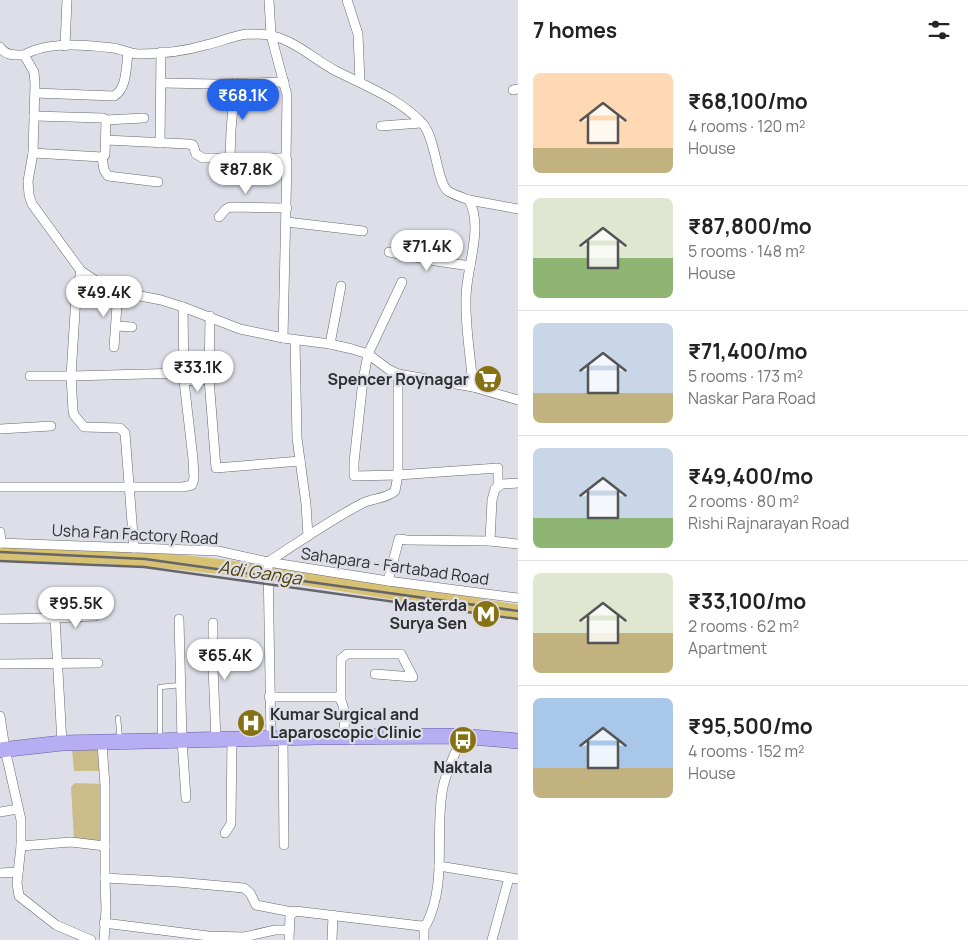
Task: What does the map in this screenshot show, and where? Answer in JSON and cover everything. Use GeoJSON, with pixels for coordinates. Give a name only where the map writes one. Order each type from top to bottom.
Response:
{"type":"FeatureCollection","features":[{"type":"Feature","properties":{"kind":"main road"},"geometry":{"type":"LineString","coordinates":[[2,750],[62,743],[277,738],[463,736],[518,741]]}},
{"type":"Feature","properties":{"kind":"street"},"geometry":{"type":"LineString","coordinates":[[65,46],[67,0]]}},
{"type":"Feature","properties":{"kind":"street"},"geometry":{"type":"LineString","coordinates":[[269,0],[271,35],[287,95],[286,159],[288,166],[283,338]]}},
{"type":"Feature","properties":{"kind":"street"},"geometry":{"type":"LineString","coordinates":[[347,0],[358,34],[360,82]]}},
{"type":"Feature","properties":{"kind":"street"},"geometry":{"type":"LineString","coordinates":[[1,51],[8,54],[24,55],[40,48],[80,45],[116,48],[128,53],[160,52],[188,50],[247,34],[271,35],[296,45],[335,70],[396,102],[421,123],[429,134],[443,185],[447,190],[469,200],[518,209]]}},
{"type":"Feature","properties":{"kind":"street"},"geometry":{"type":"LineString","coordinates":[[160,52],[160,143]]}},
{"type":"Feature","properties":{"kind":"street"},"geometry":{"type":"LineString","coordinates":[[35,93],[114,96],[123,87],[128,53]]}},
{"type":"Feature","properties":{"kind":"street"},"geometry":{"type":"LineString","coordinates":[[24,55],[34,72],[35,93],[33,153],[28,181],[28,196],[81,272],[118,291],[184,307],[240,329],[283,338],[330,344],[368,354],[398,374],[473,387],[518,400]]}},
{"type":"Feature","properties":{"kind":"street"},"geometry":{"type":"LineString","coordinates":[[161,83],[284,82]]}},
{"type":"Feature","properties":{"kind":"street"},"geometry":{"type":"LineString","coordinates":[[230,157],[235,83]]}},
{"type":"Feature","properties":{"kind":"street"},"geometry":{"type":"LineString","coordinates":[[34,116],[103,118],[106,120],[144,118]]}},
{"type":"Feature","properties":{"kind":"street"},"geometry":{"type":"LineString","coordinates":[[106,120],[105,155],[102,157],[104,170],[108,176],[158,182]]}},
{"type":"Feature","properties":{"kind":"street"},"geometry":{"type":"LineString","coordinates":[[380,126],[421,123]]}},
{"type":"Feature","properties":{"kind":"street"},"geometry":{"type":"LineString","coordinates":[[106,140],[193,145],[196,154],[203,158],[286,159]]}},
{"type":"Feature","properties":{"kind":"street"},"geometry":{"type":"LineString","coordinates":[[33,153],[102,157]]}},
{"type":"Feature","properties":{"kind":"street"},"geometry":{"type":"LineString","coordinates":[[469,200],[473,210],[475,228],[466,298],[473,387]]}},
{"type":"Feature","properties":{"kind":"street"},"geometry":{"type":"LineString","coordinates":[[219,216],[230,206],[287,208]]}},
{"type":"Feature","properties":{"kind":"street"},"geometry":{"type":"LineString","coordinates":[[286,222],[364,232]]}},
{"type":"Feature","properties":{"kind":"street"},"geometry":{"type":"LineString","coordinates":[[389,252],[436,262],[470,266]]}},
{"type":"Feature","properties":{"kind":"street"},"geometry":{"type":"LineString","coordinates":[[81,272],[76,296],[71,376],[73,410],[81,425],[88,428],[120,428],[125,433],[134,548]]}},
{"type":"Feature","properties":{"kind":"street"},"geometry":{"type":"LineString","coordinates":[[402,282],[368,354],[361,398],[354,476],[498,468],[498,486],[495,489],[492,500],[490,541]]}},
{"type":"Feature","properties":{"kind":"street"},"geometry":{"type":"LineString","coordinates":[[330,344],[341,286]]}},
{"type":"Feature","properties":{"kind":"street"},"geometry":{"type":"LineString","coordinates":[[114,347],[118,291]]}},
{"type":"Feature","properties":{"kind":"street"},"geometry":{"type":"LineString","coordinates":[[0,487],[183,487],[192,485],[194,482],[193,459],[184,377],[184,307]]}},
{"type":"Feature","properties":{"kind":"street"},"geometry":{"type":"LineString","coordinates":[[210,316],[210,379],[216,468],[300,461]]}},
{"type":"Feature","properties":{"kind":"street"},"geometry":{"type":"LineString","coordinates":[[116,326],[132,327]]}},
{"type":"Feature","properties":{"kind":"street"},"geometry":{"type":"LineString","coordinates":[[295,340],[297,438],[308,536]]}},
{"type":"Feature","properties":{"kind":"street"},"geometry":{"type":"LineString","coordinates":[[284,845],[277,738],[269,697],[268,562],[366,502],[392,494],[395,491],[398,475],[398,374]]}},
{"type":"Feature","properties":{"kind":"street"},"geometry":{"type":"LineString","coordinates":[[30,376],[184,377],[210,379]]}},
{"type":"Feature","properties":{"kind":"street"},"geometry":{"type":"LineString","coordinates":[[0,429],[51,426]]}},
{"type":"Feature","properties":{"kind":"street"},"geometry":{"type":"LineString","coordinates":[[498,486],[518,483]]}},
{"type":"Feature","properties":{"kind":"street"},"geometry":{"type":"LineString","coordinates":[[0,532],[0,543]]}},
{"type":"Feature","properties":{"kind":"street"},"geometry":{"type":"LineString","coordinates":[[388,581],[399,539],[490,541],[518,544]]}},
{"type":"Feature","properties":{"kind":"street","name":"Usha Fan Factory Road"},"geometry":{"type":"LineString","coordinates":[[0,543],[218,551],[268,562]]}},
{"type":"Feature","properties":{"kind":"street","name":"Sahapara - Fartabad Road"},"geometry":{"type":"LineString","coordinates":[[268,562],[388,581],[518,598]]}},
{"type":"Feature","properties":{"kind":"street"},"geometry":{"type":"LineString","coordinates":[[0,619],[96,616]]}},
{"type":"Feature","properties":{"kind":"street"},"geometry":{"type":"LineString","coordinates":[[55,618],[62,743]]}},
{"type":"Feature","properties":{"kind":"street"},"geometry":{"type":"LineString","coordinates":[[179,620],[182,740],[186,798]]}},
{"type":"Feature","properties":{"kind":"street"},"geometry":{"type":"LineString","coordinates":[[213,623],[212,667],[216,740]]}},
{"type":"Feature","properties":{"kind":"street"},"geometry":{"type":"LineString","coordinates":[[344,737],[343,705],[341,699],[341,658],[347,654],[401,654],[413,677],[375,674]]}},
{"type":"Feature","properties":{"kind":"street"},"geometry":{"type":"LineString","coordinates":[[0,664],[98,663]]}},
{"type":"Feature","properties":{"kind":"street"},"geometry":{"type":"LineString","coordinates":[[269,697],[336,696],[341,699]]}},
{"type":"Feature","properties":{"kind":"street"},"geometry":{"type":"LineString","coordinates":[[0,716],[2,750],[21,820],[21,846],[17,883],[19,896],[56,925],[91,940]]}},
{"type":"Feature","properties":{"kind":"street"},"geometry":{"type":"LineString","coordinates":[[424,940],[424,926],[430,918],[433,908],[440,866],[440,809],[443,786],[450,763],[463,736]]}},
{"type":"Feature","properties":{"kind":"street"},"geometry":{"type":"LineString","coordinates":[[225,833],[231,824],[232,818],[232,739]]}},
{"type":"Feature","properties":{"kind":"street"},"geometry":{"type":"LineString","coordinates":[[102,742],[106,786],[106,909],[103,940]]}},
{"type":"Feature","properties":{"kind":"street"},"geometry":{"type":"LineString","coordinates":[[0,812],[18,810]]}},
{"type":"Feature","properties":{"kind":"street"},"geometry":{"type":"LineString","coordinates":[[21,846],[71,842],[105,846]]}},
{"type":"Feature","properties":{"kind":"street"},"geometry":{"type":"LineString","coordinates":[[440,866],[514,879],[492,940]]}},
{"type":"Feature","properties":{"kind":"street"},"geometry":{"type":"LineString","coordinates":[[0,873],[18,872]]}},
{"type":"Feature","properties":{"kind":"street"},"geometry":{"type":"LineString","coordinates":[[105,878],[244,888],[250,893],[256,905],[292,912],[300,911],[424,926]]}},
{"type":"Feature","properties":{"kind":"street"},"geometry":{"type":"LineString","coordinates":[[289,940],[290,916],[292,912]]}},
{"type":"Feature","properties":{"kind":"street"},"geometry":{"type":"LineString","coordinates":[[332,940],[333,915]]}},
{"type":"Feature","properties":{"kind":"street"},"geometry":{"type":"LineString","coordinates":[[104,923],[208,936],[244,937],[275,930],[289,930]]}},
{"type":"Feature","properties":{"kind":"lane"},"geometry":{"type":"LineString","coordinates":[[160,741],[160,687],[181,685]]}},
{"type":"Feature","properties":{"kind":"lane"},"geometry":{"type":"LineString","coordinates":[[118,718],[120,742]]}},
{"type":"Feature","properties":{"kind":"shaded area"},"geometry":{"type":"Polygon","coordinates":[[[101,748],[102,771],[74,771],[72,749],[101,748]]]}},
{"type":"Feature","properties":{"kind":"shaded area"},"geometry":{"type":"Polygon","coordinates":[[[75,783],[104,784],[103,842],[74,840],[71,787],[75,783]]]}},
{"type":"Feature","properties":{"kind":"waterway","name":"Adi Ganga"},"geometry":{"type":"LineString","coordinates":[[0,553],[122,558],[235,568],[518,612]]}},
{"type":"Feature","properties":{"kind":"railway"},"geometry":{"type":"LineString","coordinates":[[0,552],[145,559],[518,611]]}},
{"type":"Feature","properties":{"kind":"railway"},"geometry":{"type":"LineString","coordinates":[[0,561],[144,567],[518,619]]}},
{"type":"Feature","properties":{"kind":"place","name":"Spencer Roynagar"},"geometry":{"type":"Point","coordinates":[488,379]}},
{"type":"Feature","properties":{"kind":"place","name":"Masterda Surya Sen"},"geometry":{"type":"Point","coordinates":[486,614]}},
{"type":"Feature","properties":{"kind":"place","name":"Kumar Surgical and Laparoscopic Clinic"},"geometry":{"type":"Point","coordinates":[251,723]}},
{"type":"Feature","properties":{"kind":"place","name":"Naktala"},"geometry":{"type":"Point","coordinates":[463,740]}}]}
